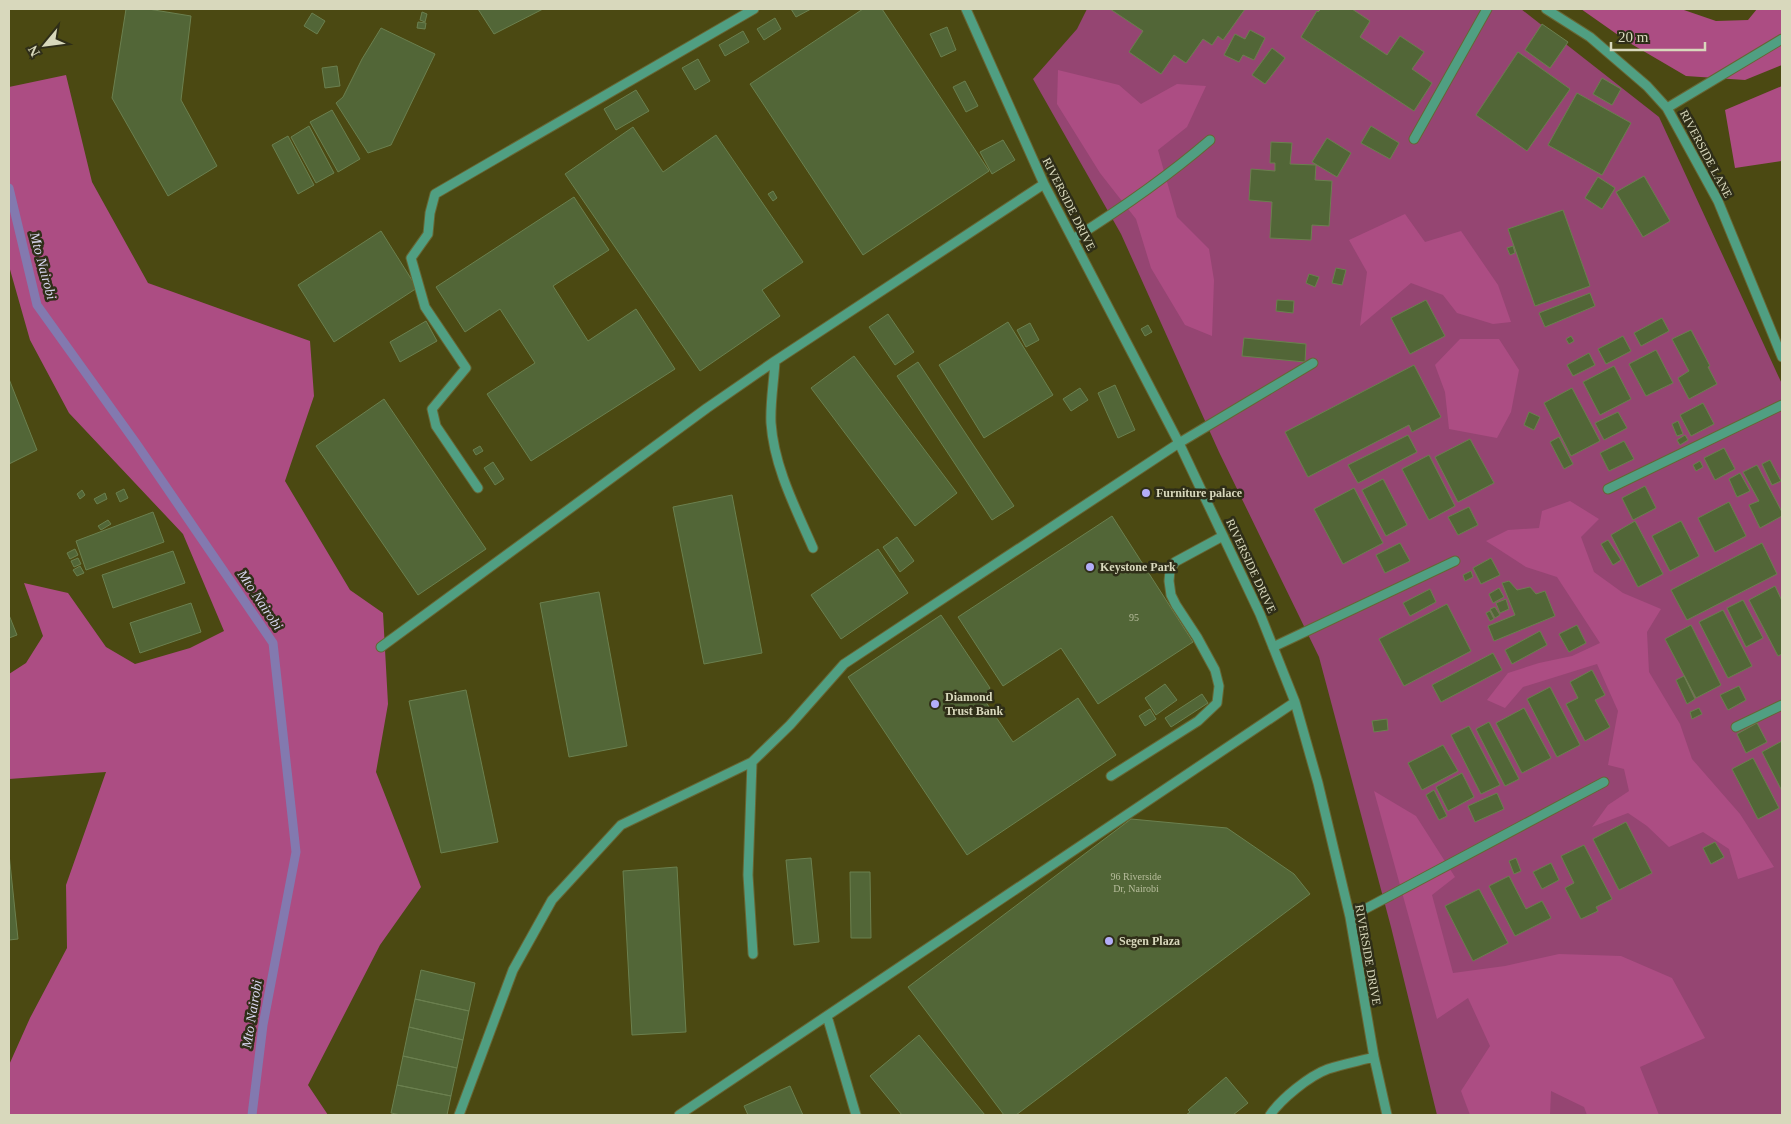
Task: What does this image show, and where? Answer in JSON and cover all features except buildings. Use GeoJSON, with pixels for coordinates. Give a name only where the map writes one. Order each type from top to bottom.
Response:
{"type":"FeatureCollection","features":[{"type":"Feature","properties":{"kind":"street"},"geometry":{"type":"LineString","coordinates":[[478,488],[436,426],[432,409],[466,368],[425,308],[412,258],[428,234],[430,213],[435,194],[754,9]]}},
{"type":"Feature","properties":{"kind":"street","name":"RIVERSIDE DRIVE"},"geometry":{"type":"LineString","coordinates":[[966,9],[1044,184],[1179,443],[1260,614],[1295,702],[1318,783],[1350,918],[1374,1057],[1387,1115]]}},
{"type":"Feature","properties":{"kind":"street"},"geometry":{"type":"LineString","coordinates":[[1414,139],[1487,9]]}},
{"type":"Feature","properties":{"kind":"street","name":"RIVERSIDE LANE"},"geometry":{"type":"LineString","coordinates":[[1546,9],[1590,37],[1647,86],[1667,108],[1718,201],[1782,357]]}},
{"type":"Feature","properties":{"kind":"street"},"geometry":{"type":"LineString","coordinates":[[1667,108],[1782,39]]}},
{"type":"Feature","properties":{"kind":"street"},"geometry":{"type":"LineString","coordinates":[[1073,239],[1122,208],[1174,171],[1210,140]]}},
{"type":"Feature","properties":{"kind":"street"},"geometry":{"type":"LineString","coordinates":[[380,647],[707,408],[775,361],[1044,184]]}},
{"type":"Feature","properties":{"kind":"street"},"geometry":{"type":"LineString","coordinates":[[775,361],[771,423],[776,449],[786,486],[813,548]]}},
{"type":"Feature","properties":{"kind":"street"},"geometry":{"type":"LineString","coordinates":[[459,1115],[512,970],[552,900],[621,825],[752,762],[790,725],[844,664],[1179,443],[1313,363]]}},
{"type":"Feature","properties":{"kind":"street"},"geometry":{"type":"LineString","coordinates":[[1608,489],[1782,405]]}},
{"type":"Feature","properties":{"kind":"street"},"geometry":{"type":"LineString","coordinates":[[1111,776],[1198,721],[1217,703],[1219,686],[1215,670],[1171,595],[1169,581],[1170,570],[1175,562],[1223,536]]}},
{"type":"Feature","properties":{"kind":"street"},"geometry":{"type":"LineString","coordinates":[[1273,647],[1455,561]]}},
{"type":"Feature","properties":{"kind":"street"},"geometry":{"type":"LineString","coordinates":[[679,1115],[695,1111],[827,1016],[1295,702]]}},
{"type":"Feature","properties":{"kind":"street"},"geometry":{"type":"LineString","coordinates":[[1736,727],[1782,705]]}},
{"type":"Feature","properties":{"kind":"street"},"geometry":{"type":"LineString","coordinates":[[752,762],[748,875],[753,954]]}},
{"type":"Feature","properties":{"kind":"street"},"geometry":{"type":"LineString","coordinates":[[1350,918],[1604,782]]}},
{"type":"Feature","properties":{"kind":"street"},"geometry":{"type":"LineString","coordinates":[[827,1016],[856,1115]]}},
{"type":"Feature","properties":{"kind":"street"},"geometry":{"type":"LineString","coordinates":[[1270,1115],[1275,1107],[1302,1084],[1326,1070],[1374,1057]]}},
{"type":"Feature","properties":{"kind":"shaded area"},"geometry":{"type":"Polygon","coordinates":[[[1087,9],[1521,9],[1659,117],[1782,384],[1782,1115],[1437,1115],[1391,927],[1319,657],[1219,452],[1121,234],[1033,79],[1077,29],[1087,9]]]}},
{"type":"Feature","properties":{"kind":"shaded area"},"geometry":{"type":"Polygon","coordinates":[[[1581,9],[1681,9],[1716,21],[1748,20],[1757,9],[1782,9],[1782,65],[1745,80],[1686,76],[1628,42],[1581,9]]]}},
{"type":"Feature","properties":{"kind":"shaded area"},"geometry":{"type":"Polygon","coordinates":[[[1058,70],[1119,85],[1141,104],[1177,84],[1206,86],[1187,127],[1158,150],[1177,217],[1209,249],[1214,280],[1212,336],[1185,325],[1151,268],[1136,219],[1100,173],[1057,104],[1058,70]]]}},
{"type":"Feature","properties":{"kind":"shaded area"},"geometry":{"type":"Polygon","coordinates":[[[66,75],[92,182],[148,283],[310,341],[314,396],[285,481],[350,590],[383,613],[388,704],[376,772],[421,887],[380,945],[308,1085],[328,1115],[9,1115],[9,1065],[30,1018],[67,948],[66,885],[106,772],[9,779],[9,674],[26,663],[43,636],[24,583],[68,593],[106,647],[135,664],[190,648],[224,631],[183,534],[69,413],[30,340],[9,266],[9,87],[66,75]]]}},
{"type":"Feature","properties":{"kind":"shaded area"},"geometry":{"type":"Polygon","coordinates":[[[1782,86],[1782,161],[1735,168],[1725,110],[1782,86]]]}},
{"type":"Feature","properties":{"kind":"shaded area"},"geometry":{"type":"Polygon","coordinates":[[[1405,214],[1425,242],[1461,231],[1498,285],[1511,322],[1493,324],[1457,313],[1443,295],[1411,283],[1360,326],[1367,272],[1349,240],[1405,214]]]}},
{"type":"Feature","properties":{"kind":"shaded area"},"geometry":{"type":"Polygon","coordinates":[[[1460,339],[1499,339],[1519,370],[1511,412],[1497,438],[1449,429],[1445,392],[1435,365],[1460,339]]]}},
{"type":"Feature","properties":{"kind":"shaded area"},"geometry":{"type":"Polygon","coordinates":[[[1570,501],[1599,519],[1581,537],[1594,572],[1623,593],[1661,609],[1647,632],[1649,672],[1680,724],[1692,759],[1740,814],[1774,867],[1738,879],[1729,849],[1703,832],[1669,847],[1647,826],[1628,813],[1592,827],[1608,805],[1629,791],[1624,769],[1608,765],[1618,711],[1597,664],[1523,687],[1505,708],[1487,700],[1508,673],[1539,663],[1572,656],[1600,643],[1557,577],[1526,567],[1486,541],[1508,530],[1539,528],[1542,511],[1570,501]]]}},
{"type":"Feature","properties":{"kind":"shaded area"},"geometry":{"type":"Polygon","coordinates":[[[1374,791],[1416,816],[1455,877],[1432,895],[1453,973],[1505,966],[1559,954],[1621,956],[1672,978],[1705,1038],[1640,1067],[1659,1115],[1587,1115],[1584,1107],[1551,1091],[1550,1115],[1470,1115],[1461,1091],[1490,1046],[1468,998],[1437,1019],[1374,791]]]}},
{"type":"Feature","properties":{"kind":"waterway","name":"Mto Nairobi"},"geometry":{"type":"LineString","coordinates":[[9,188],[37,305],[136,443],[273,643],[296,852],[263,1025],[252,1115]]}},
{"type":"Feature","properties":{"kind":"place","name":"Furniture palace"},"geometry":{"type":"Point","coordinates":[1146,493]}},
{"type":"Feature","properties":{"kind":"place","name":"Keystone Park"},"geometry":{"type":"Point","coordinates":[1090,567]}},
{"type":"Feature","properties":{"kind":"place","name":"Diamond Trust Bank"},"geometry":{"type":"Point","coordinates":[935,704]}},
{"type":"Feature","properties":{"kind":"place","name":"Segen Plaza"},"geometry":{"type":"Point","coordinates":[1109,941]}}]}
